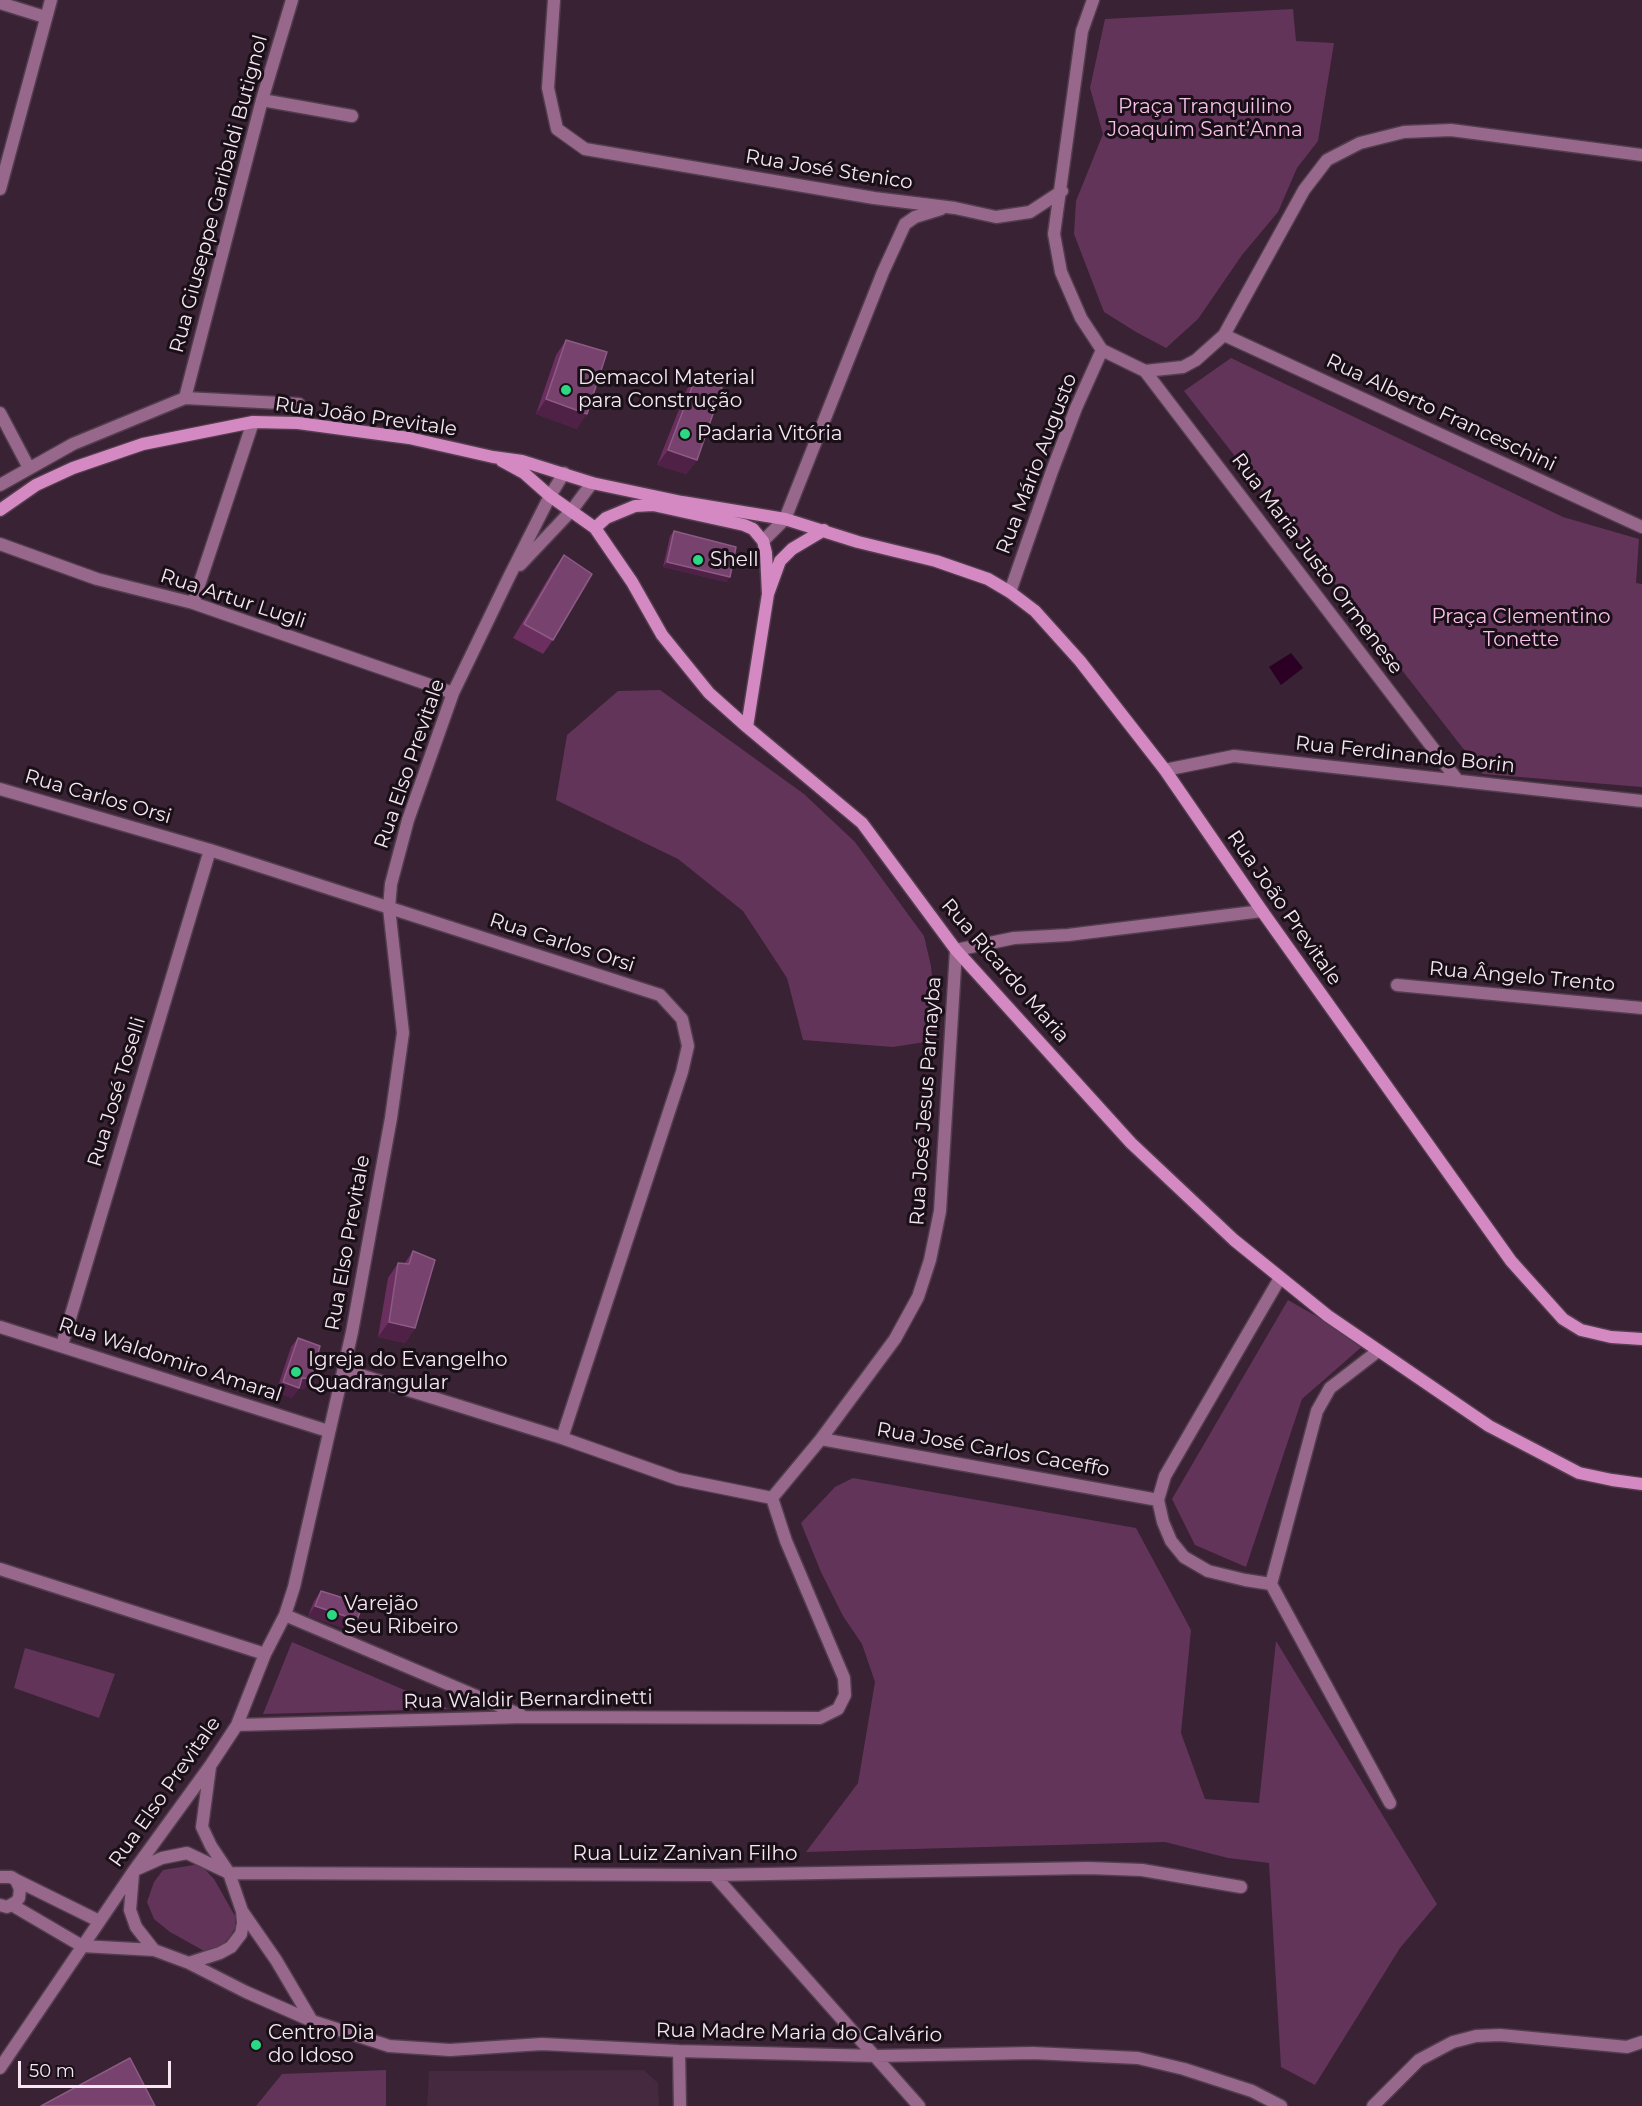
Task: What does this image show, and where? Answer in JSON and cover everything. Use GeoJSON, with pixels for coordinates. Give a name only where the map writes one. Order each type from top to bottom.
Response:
{"type":"FeatureCollection","features":[{"type":"Feature","properties":{"kind":"main road","name":"Rua João Previtale"},"geometry":{"type":"LineString","coordinates":[[0,510],[36,485],[111,454],[176,436],[253,422],[298,423],[409,438],[493,457],[522,461],[592,483],[682,502],[785,519],[858,542],[936,561],[988,579],[1035,611],[1080,661],[1165,770],[1262,911],[1511,1261],[1563,1319],[1581,1330],[1611,1337],[1642,1339]]}},
{"type":"Feature","properties":{"kind":"main road","name":"Rua João Previtale"},"geometry":{"type":"LineString","coordinates":[[493,457],[524,473],[550,496],[595,528]]}},
{"type":"Feature","properties":{"kind":"main road"},"geometry":{"type":"LineString","coordinates":[[595,528],[606,518],[635,506],[653,506],[744,525],[753,529],[763,541],[766,553],[768,594]]}},
{"type":"Feature","properties":{"kind":"main road","name":"Rua Ricardo Maria"},"geometry":{"type":"LineString","coordinates":[[595,528],[632,582],[662,635],[708,693],[862,823],[956,950],[1131,1143],[1234,1240],[1280,1278],[1378,1351],[1489,1426],[1579,1473],[1642,1484]]}},
{"type":"Feature","properties":{"kind":"main road"},"geometry":{"type":"LineString","coordinates":[[747,727],[768,594],[780,561],[792,549],[824,530]]}},
{"type":"Feature","properties":{"kind":"street"},"geometry":{"type":"LineString","coordinates":[[0,189],[51,0]]}},
{"type":"Feature","properties":{"kind":"street","name":"Rua Giuseppe Garibaldi Butignol"},"geometry":{"type":"LineString","coordinates":[[185,398],[262,100],[292,0]]}},
{"type":"Feature","properties":{"kind":"street","name":"Rua José Stenico"},"geometry":{"type":"LineString","coordinates":[[554,0],[548,88],[550,98],[557,129],[585,149],[874,198],[955,208],[996,217],[1030,212],[1062,190]]}},
{"type":"Feature","properties":{"kind":"street"},"geometry":{"type":"LineString","coordinates":[[1093,0],[1082,32],[1062,190],[1054,234],[1061,272],[1081,318],[1102,350],[1145,371],[1183,367],[1196,360],[1224,335],[1304,190],[1327,160],[1360,143],[1404,132],[1451,130],[1642,155]]}},
{"type":"Feature","properties":{"kind":"street"},"geometry":{"type":"LineString","coordinates":[[0,3],[45,17]]}},
{"type":"Feature","properties":{"kind":"street"},"geometry":{"type":"LineString","coordinates":[[262,100],[352,116]]}},
{"type":"Feature","properties":{"kind":"street"},"geometry":{"type":"LineString","coordinates":[[763,541],[785,519],[883,272],[905,224],[926,213],[955,208]]}},
{"type":"Feature","properties":{"kind":"street","name":"Rua Alberto Franceschini"},"geometry":{"type":"LineString","coordinates":[[1224,335],[1642,527]]}},
{"type":"Feature","properties":{"kind":"street","name":"Rua Mário Augusto"},"geometry":{"type":"LineString","coordinates":[[1010,592],[1064,440],[1102,350]]}},
{"type":"Feature","properties":{"kind":"street","name":"Rua Maria Justo Ormenese"},"geometry":{"type":"LineString","coordinates":[[1145,371],[1458,781]]}},
{"type":"Feature","properties":{"kind":"street","name":"Rua João Previtale"},"geometry":{"type":"LineString","coordinates":[[0,485],[73,444],[185,398],[299,404]]}},
{"type":"Feature","properties":{"kind":"street"},"geometry":{"type":"LineString","coordinates":[[0,413],[29,468]]}},
{"type":"Feature","properties":{"kind":"street"},"geometry":{"type":"LineString","coordinates":[[193,603],[253,422]]}},
{"type":"Feature","properties":{"kind":"street"},"geometry":{"type":"LineString","coordinates":[[550,496],[564,473]]}},
{"type":"Feature","properties":{"kind":"street"},"geometry":{"type":"LineString","coordinates":[[572,510],[592,483]]}},
{"type":"Feature","properties":{"kind":"street","name":"Rua Elso Previtale"},"geometry":{"type":"LineString","coordinates":[[0,2068],[99,1921],[237,1725],[265,1653],[285,1616],[294,1587],[328,1431],[344,1370],[389,1129],[403,1033],[389,908],[391,884],[408,820],[453,693],[550,496]]}},
{"type":"Feature","properties":{"kind":"street","name":"Rua Elso Previtale"},"geometry":{"type":"LineString","coordinates":[[509,577],[572,510]]}},
{"type":"Feature","properties":{"kind":"street","name":"Rua Artur Lugli"},"geometry":{"type":"LineString","coordinates":[[0,544],[97,579],[193,603],[453,693]]}},
{"type":"Feature","properties":{"kind":"street","name":"Rua Ferdinando Borin"},"geometry":{"type":"LineString","coordinates":[[1165,770],[1234,756],[1642,801]]}},
{"type":"Feature","properties":{"kind":"street","name":"Rua Carlos Orsi"},"geometry":{"type":"LineString","coordinates":[[0,789],[210,850],[660,995],[682,1019],[688,1046],[682,1072],[562,1438]]}},
{"type":"Feature","properties":{"kind":"street","name":"Rua José Toselli"},"geometry":{"type":"LineString","coordinates":[[62,1346],[210,850]]}},
{"type":"Feature","properties":{"kind":"street"},"geometry":{"type":"LineString","coordinates":[[956,950],[1014,938],[1068,935],[1262,911]]}},
{"type":"Feature","properties":{"kind":"street","name":"Rua José Jesus Parnayba"},"geometry":{"type":"LineString","coordinates":[[772,1498],[821,1439],[895,1339],[918,1297],[930,1260],[940,1211],[956,950]]}},
{"type":"Feature","properties":{"kind":"street","name":"Rua Ângelo Trento"},"geometry":{"type":"LineString","coordinates":[[1397,985],[1642,1008]]}},
{"type":"Feature","properties":{"kind":"street"},"geometry":{"type":"LineString","coordinates":[[1271,1584],[1208,1571],[1184,1557],[1171,1541],[1163,1522],[1158,1500],[1166,1476],[1280,1278]]}},
{"type":"Feature","properties":{"kind":"street","name":"Rua Waldomiro Amaral"},"geometry":{"type":"LineString","coordinates":[[0,1327],[328,1431]]}},
{"type":"Feature","properties":{"kind":"street"},"geometry":{"type":"LineString","coordinates":[[1378,1351],[1330,1388],[1317,1411],[1271,1584],[1390,1803]]}},
{"type":"Feature","properties":{"kind":"street"},"geometry":{"type":"LineString","coordinates":[[344,1370],[562,1438],[678,1479],[772,1498]]}},
{"type":"Feature","properties":{"kind":"street","name":"Rua José Carlos Caceffo"},"geometry":{"type":"LineString","coordinates":[[821,1439],[1158,1500]]}},
{"type":"Feature","properties":{"kind":"street","name":"Rua Waldir Bernardinetti"},"geometry":{"type":"LineString","coordinates":[[237,1725],[525,1717],[820,1718],[838,1709],[845,1695],[844,1678],[786,1541],[772,1498]]}},
{"type":"Feature","properties":{"kind":"street"},"geometry":{"type":"LineString","coordinates":[[0,1569],[265,1653]]}},
{"type":"Feature","properties":{"kind":"street"},"geometry":{"type":"LineString","coordinates":[[285,1616],[525,1717]]}},
{"type":"Feature","properties":{"kind":"street"},"geometry":{"type":"LineString","coordinates":[[189,1963],[231,1947],[241,1934],[243,1923],[242,1911],[229,1873],[211,1846],[202,1827],[210,1766]]}},
{"type":"Feature","properties":{"kind":"street","name":"Rua Luiz Zanivan Filho"},"geometry":{"type":"LineString","coordinates":[[134,1871],[162,1858],[187,1853],[229,1873],[714,1875],[1088,1868],[1142,1870],[1241,1887]]}},
{"type":"Feature","properties":{"kind":"street"},"geometry":{"type":"LineString","coordinates":[[134,1871],[130,1910],[136,1927],[154,1950]]}},
{"type":"Feature","properties":{"kind":"street"},"geometry":{"type":"LineString","coordinates":[[714,1875],[918,2106]]}},
{"type":"Feature","properties":{"kind":"street"},"geometry":{"type":"LineString","coordinates":[[6,1876],[20,1889],[20,1894],[6,1905],[82,1946],[154,1950]]}},
{"type":"Feature","properties":{"kind":"street"},"geometry":{"type":"LineString","coordinates":[[6,1876],[99,1921]]}},
{"type":"Feature","properties":{"kind":"street"},"geometry":{"type":"LineString","coordinates":[[242,1911],[276,1959],[312,2021]]}},
{"type":"Feature","properties":{"kind":"street","name":"Rua Madre Maria do Calvário"},"geometry":{"type":"LineString","coordinates":[[154,1950],[189,1963],[246,1992],[312,2021],[389,2046],[450,2050],[542,2044],[679,2051],[876,2056],[1033,2053],[1138,2058],[1184,2068],[1252,2091],[1281,2106]]}},
{"type":"Feature","properties":{"kind":"street"},"geometry":{"type":"LineString","coordinates":[[1373,2106],[1419,2060],[1453,2042],[1476,2036],[1500,2035],[1627,2047],[1642,2042]]}},
{"type":"Feature","properties":{"kind":"street"},"geometry":{"type":"LineString","coordinates":[[679,2051],[680,2106]]}},
{"type":"Feature","properties":{"kind":"shaded area"},"geometry":{"type":"Polygon","coordinates":[[[1291,653],[1303,668],[1281,685],[1269,667],[1291,653]]]}},
{"type":"Feature","properties":{"kind":"shaded area"},"geometry":{"type":"Polygon","coordinates":[[[644,2070],[658,2083],[659,2106],[427,2106],[429,2071],[644,2070]]]}},
{"type":"Feature","properties":{"kind":"green space","name":"Praça Tranquilino Joaquim Sant’Anna"},"geometry":{"type":"Polygon","coordinates":[[[1293,9],[1296,41],[1334,43],[1318,141],[1297,168],[1278,212],[1242,255],[1198,319],[1166,348],[1104,312],[1074,234],[1076,201],[1103,134],[1090,88],[1105,19],[1293,9]]]}},
{"type":"Feature","properties":{"kind":"green space","name":"Praça Clementino Tonette"},"geometry":{"type":"Polygon","coordinates":[[[1231,358],[1563,517],[1639,539],[1636,583],[1642,584],[1642,787],[1483,774],[1184,391],[1231,358]]]}},
{"type":"Feature","properties":{"kind":"green space"},"geometry":{"type":"Polygon","coordinates":[[[660,690],[804,794],[855,842],[924,936],[931,966],[938,1040],[893,1047],[803,1040],[787,978],[743,911],[678,859],[556,800],[567,735],[618,691],[660,690]]]}},
{"type":"Feature","properties":{"kind":"green space"},"geometry":{"type":"Polygon","coordinates":[[[1288,1300],[1365,1344],[1302,1399],[1246,1567],[1195,1545],[1172,1499],[1288,1300]]]}},
{"type":"Feature","properties":{"kind":"green space"},"geometry":{"type":"Polygon","coordinates":[[[853,1478],[1136,1528],[1191,1630],[1181,1733],[1205,1799],[1259,1803],[1276,1641],[1437,1904],[1400,1948],[1315,2085],[1281,2067],[1269,1863],[1228,1858],[1165,1842],[806,1852],[858,1783],[875,1682],[862,1644],[843,1616],[821,1572],[801,1523],[835,1487],[853,1478]]]}},
{"type":"Feature","properties":{"kind":"green space"},"geometry":{"type":"Polygon","coordinates":[[[292,1642],[449,1709],[263,1714],[292,1642]]]}},
{"type":"Feature","properties":{"kind":"green space"},"geometry":{"type":"Polygon","coordinates":[[[25,1648],[115,1674],[99,1718],[14,1688],[25,1648]]]}},
{"type":"Feature","properties":{"kind":"green space"},"geometry":{"type":"Polygon","coordinates":[[[200,1864],[214,1879],[235,1916],[235,1928],[229,1938],[221,1946],[206,1952],[170,1932],[154,1919],[147,1902],[154,1882],[163,1870],[200,1864]]]}},
{"type":"Feature","properties":{"kind":"green space"},"geometry":{"type":"Polygon","coordinates":[[[386,2070],[386,2106],[256,2106],[282,2074],[386,2070]]]}},
{"type":"Feature","properties":{"kind":"building","name":"Demacol Material para Construção"},"geometry":{"type":"Polygon","coordinates":[[[566,340],[607,352],[587,414],[546,399],[566,340]]]}},
{"type":"Feature","properties":{"kind":"building","name":"Padaria Vitória"},"geometry":{"type":"Polygon","coordinates":[[[697,374],[722,388],[697,460],[668,450],[697,374]]]}},
{"type":"Feature","properties":{"kind":"building","name":"Shell"},"geometry":{"type":"Polygon","coordinates":[[[674,531],[736,547],[730,577],[667,562],[674,531]]]}},
{"type":"Feature","properties":{"kind":"building"},"geometry":{"type":"Polygon","coordinates":[[[564,555],[592,574],[553,640],[524,624],[564,555]]]}},
{"type":"Feature","properties":{"kind":"building"},"geometry":{"type":"Polygon","coordinates":[[[413,1251],[435,1260],[415,1328],[389,1322],[398,1263],[409,1264],[413,1251]]]}},
{"type":"Feature","properties":{"kind":"building","name":"Igreja do Evangelho Quadrangular"},"geometry":{"type":"Polygon","coordinates":[[[298,1338],[320,1346],[311,1379],[302,1378],[299,1388],[283,1382],[298,1338]]]}},
{"type":"Feature","properties":{"kind":"building"},"geometry":{"type":"Polygon","coordinates":[[[321,1591],[363,1604],[357,1620],[315,1606],[321,1591]]]}},
{"type":"Feature","properties":{"kind":"building"},"geometry":{"type":"Polygon","coordinates":[[[130,2058],[155,2106],[41,2106],[130,2058]]]}},
{"type":"Feature","properties":{"kind":"place","name":"Demacol Material para Construção"},"geometry":{"type":"Point","coordinates":[566,390]}},
{"type":"Feature","properties":{"kind":"place","name":"Padaria Vitória"},"geometry":{"type":"Point","coordinates":[685,434]}},
{"type":"Feature","properties":{"kind":"place","name":"Shell"},"geometry":{"type":"Point","coordinates":[698,560]}},
{"type":"Feature","properties":{"kind":"place","name":"Igreja do Evangelho Quadrangular"},"geometry":{"type":"Point","coordinates":[296,1372]}},
{"type":"Feature","properties":{"kind":"place","name":"Varejão Seu Ribeiro"},"geometry":{"type":"Point","coordinates":[332,1615]}},
{"type":"Feature","properties":{"kind":"place","name":"Centro Dia do Idoso"},"geometry":{"type":"Point","coordinates":[256,2045]}}]}
